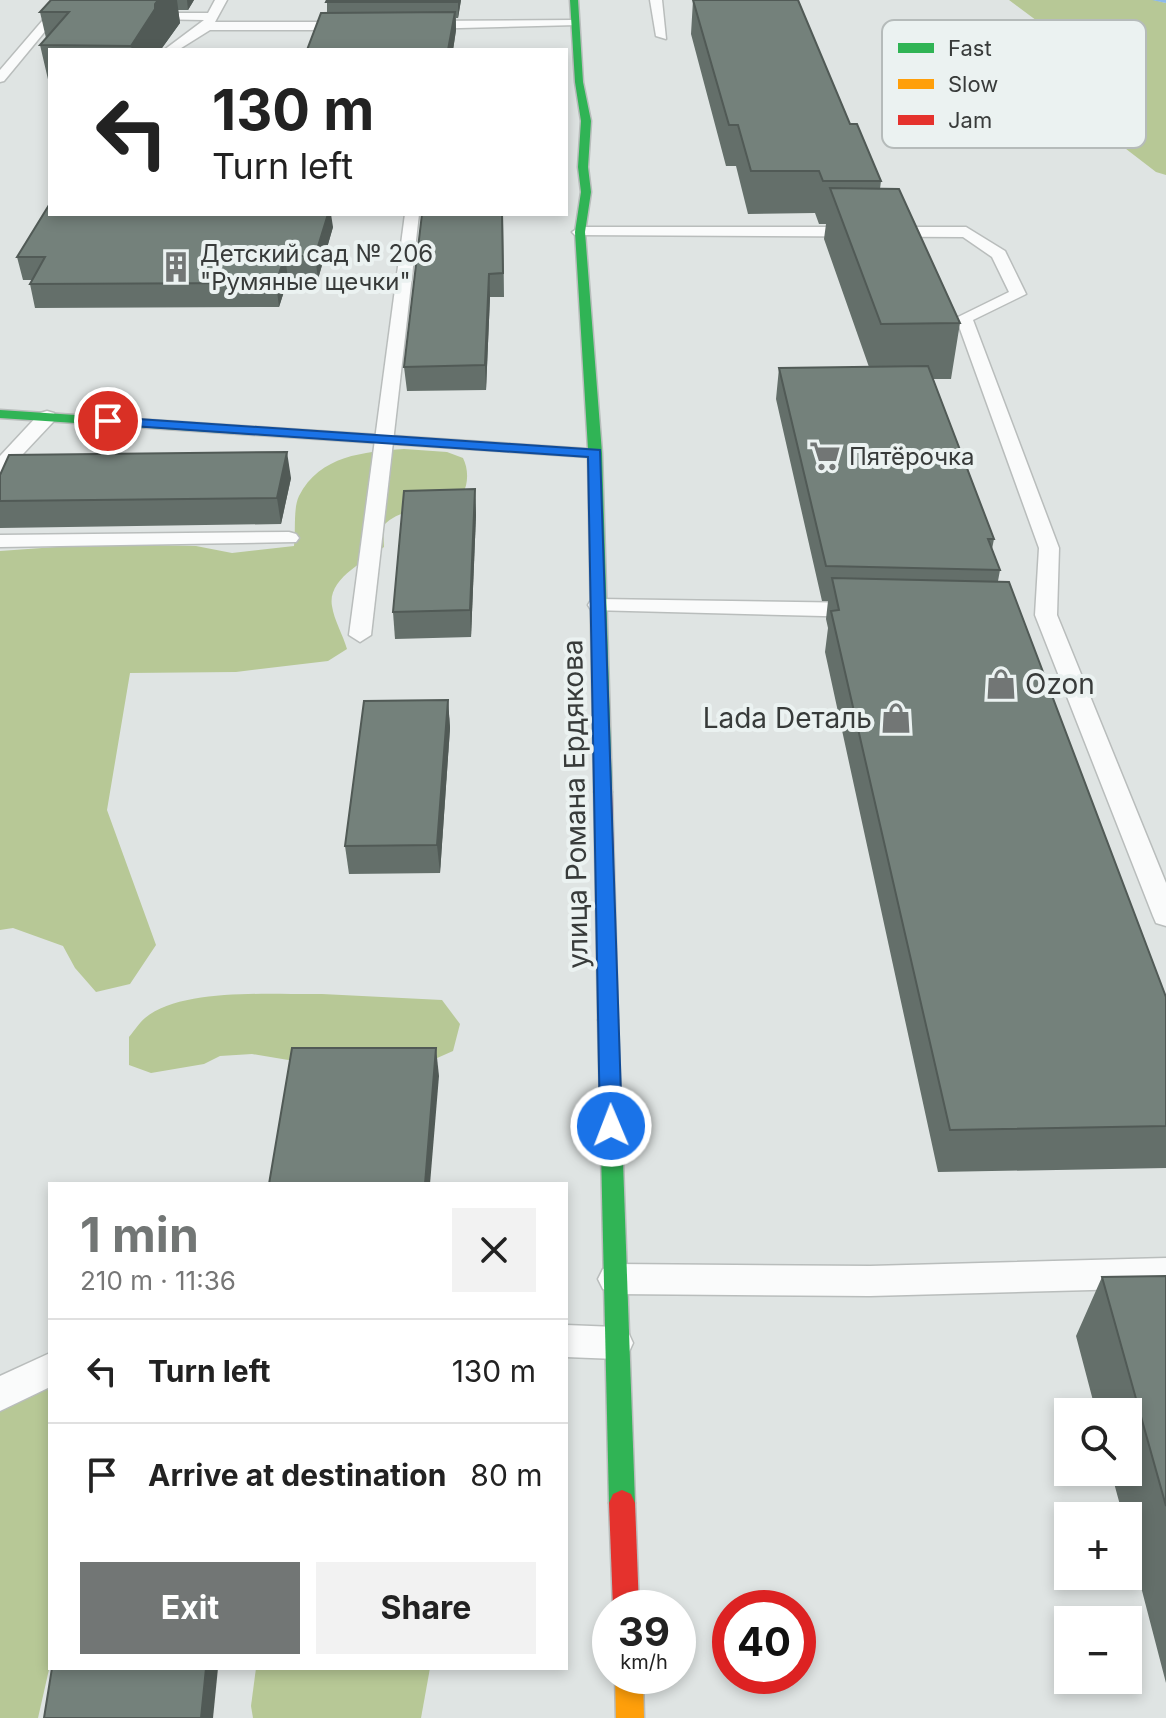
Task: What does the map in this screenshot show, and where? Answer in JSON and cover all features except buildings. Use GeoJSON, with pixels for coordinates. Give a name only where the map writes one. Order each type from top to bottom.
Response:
{"type":"FeatureCollection","features":[{"type":"Feature","properties":{"kind":"street","name":"улица Романа Ердякова"},"geometry":{"type":"LineString","coordinates":[[574,0],[573,23],[586,121],[575,163],[586,192],[580,232],[595,453],[616,1343],[625,1590]]}},
{"type":"Feature","properties":{"kind":"street"},"geometry":{"type":"LineString","coordinates":[[0,414],[595,453]]}},
{"type":"Feature","properties":{"kind":"street"},"geometry":{"type":"LineString","coordinates":[[629,1694],[630,1718]]}},
{"type":"Feature","properties":{"kind":"lane"},"geometry":{"type":"LineString","coordinates":[[173,48],[210,22],[221,0]]}},
{"type":"Feature","properties":{"kind":"lane"},"geometry":{"type":"LineString","coordinates":[[656,0],[662,36]]}},
{"type":"Feature","properties":{"kind":"lane"},"geometry":{"type":"LineString","coordinates":[[0,78],[53,15],[84,15]]}},
{"type":"Feature","properties":{"kind":"lane"},"geometry":{"type":"LineString","coordinates":[[132,16],[210,22],[370,26]]}},
{"type":"Feature","properties":{"kind":"lane"},"geometry":{"type":"LineString","coordinates":[[401,25],[573,23]]}},
{"type":"Feature","properties":{"kind":"lane"},"geometry":{"type":"LineString","coordinates":[[360,635],[412,216]]}},
{"type":"Feature","properties":{"kind":"lane"},"geometry":{"type":"LineString","coordinates":[[580,232],[966,232],[999,254],[1018,294],[964,318],[1049,548],[1038,615],[1166,916]]}},
{"type":"Feature","properties":{"kind":"lane"},"geometry":{"type":"LineString","coordinates":[[0,467],[47,417]]}},
{"type":"Feature","properties":{"kind":"lane"},"geometry":{"type":"LineString","coordinates":[[0,541],[289,538]]}},
{"type":"Feature","properties":{"kind":"lane"},"geometry":{"type":"LineString","coordinates":[[599,605],[892,611]]}},
{"type":"Feature","properties":{"kind":"lane"},"geometry":{"type":"LineString","coordinates":[[615,1279],[870,1281],[1166,1273]]}},
{"type":"Feature","properties":{"kind":"lane"},"geometry":{"type":"LineString","coordinates":[[568,1341],[616,1343]]}},
{"type":"Feature","properties":{"kind":"lane"},"geometry":{"type":"LineString","coordinates":[[0,1394],[48,1370]]}},
{"type":"Feature","properties":{"kind":"green space"},"geometry":{"type":"Polygon","coordinates":[[[1009,0],[1154,0],[1166,3],[1166,175],[1156,172],[1125,148],[1146,148],[1146,20],[1036,20],[1009,0]]]}},
{"type":"Feature","properties":{"kind":"green space"},"geometry":{"type":"Polygon","coordinates":[[[404,449],[447,452],[463,458],[467,471],[466,485],[455,503],[398,515],[390,520],[383,526],[384,547],[358,565],[335,587],[332,606],[347,649],[328,661],[236,672],[130,673],[107,810],[156,945],[130,984],[96,992],[75,968],[63,946],[13,928],[0,930],[0,551],[98,544],[196,546],[232,553],[294,546],[297,501],[308,482],[319,472],[344,458],[404,449]]]}},
{"type":"Feature","properties":{"kind":"green space"},"geometry":{"type":"Polygon","coordinates":[[[322,994],[442,1000],[460,1024],[453,1051],[419,1066],[330,1067],[252,1054],[220,1056],[204,1064],[151,1073],[129,1065],[129,1037],[145,1018],[162,1008],[205,997],[322,994]]]}},
{"type":"Feature","properties":{"kind":"green space"},"geometry":{"type":"Polygon","coordinates":[[[48,1389],[49,1670],[38,1718],[0,1718],[0,1410],[19,1395],[48,1389]]]}},
{"type":"Feature","properties":{"kind":"green space"},"geometry":{"type":"Polygon","coordinates":[[[256,1670],[430,1670],[421,1718],[253,1718],[251,1706],[256,1670]]]}},
{"type":"Feature","properties":{"kind":"waterway"},"geometry":{"type":"LineString","coordinates":[[1155,0],[1166,1]]}},
{"type":"Feature","properties":{"kind":"traffic: fast"},"geometry":{"type":"LineString","coordinates":[[574,0],[579,82],[586,121],[583,167],[586,192],[580,232],[595,453],[603,792]]}},
{"type":"Feature","properties":{"kind":"traffic: fast"},"geometry":{"type":"LineString","coordinates":[[0,414],[595,453]]}},
{"type":"Feature","properties":{"kind":"traffic: fast"},"geometry":{"type":"LineString","coordinates":[[608,1020],[622,1503]]}},
{"type":"Feature","properties":{"kind":"traffic: slow"},"geometry":{"type":"LineString","coordinates":[[629,1694],[630,1718]]}},
{"type":"Feature","properties":{"kind":"traffic: jam"},"geometry":{"type":"LineString","coordinates":[[603,792],[608,1020]]}},
{"type":"Feature","properties":{"kind":"traffic: jam"},"geometry":{"type":"LineString","coordinates":[[622,1503],[625,1590]]}},
{"type":"Feature","properties":{"kind":"place","name":"Детский сад № 206 \"Румяные щечки\""},"geometry":{"type":"Point","coordinates":[176,267]}},
{"type":"Feature","properties":{"kind":"place","name":"Пятёрочка"},"geometry":{"type":"Point","coordinates":[825,456]}},
{"type":"Feature","properties":{"kind":"place","name":"Ozon"},"geometry":{"type":"Point","coordinates":[1001,684]}},
{"type":"Feature","properties":{"kind":"place","name":"Lada Dеталь"},"geometry":{"type":"Point","coordinates":[896,718]}},
{"type":"Feature","properties":{"kind":"route"},"geometry":{"type":"LineString","coordinates":[[108,421],[595,453],[611,1126]]}}]}
